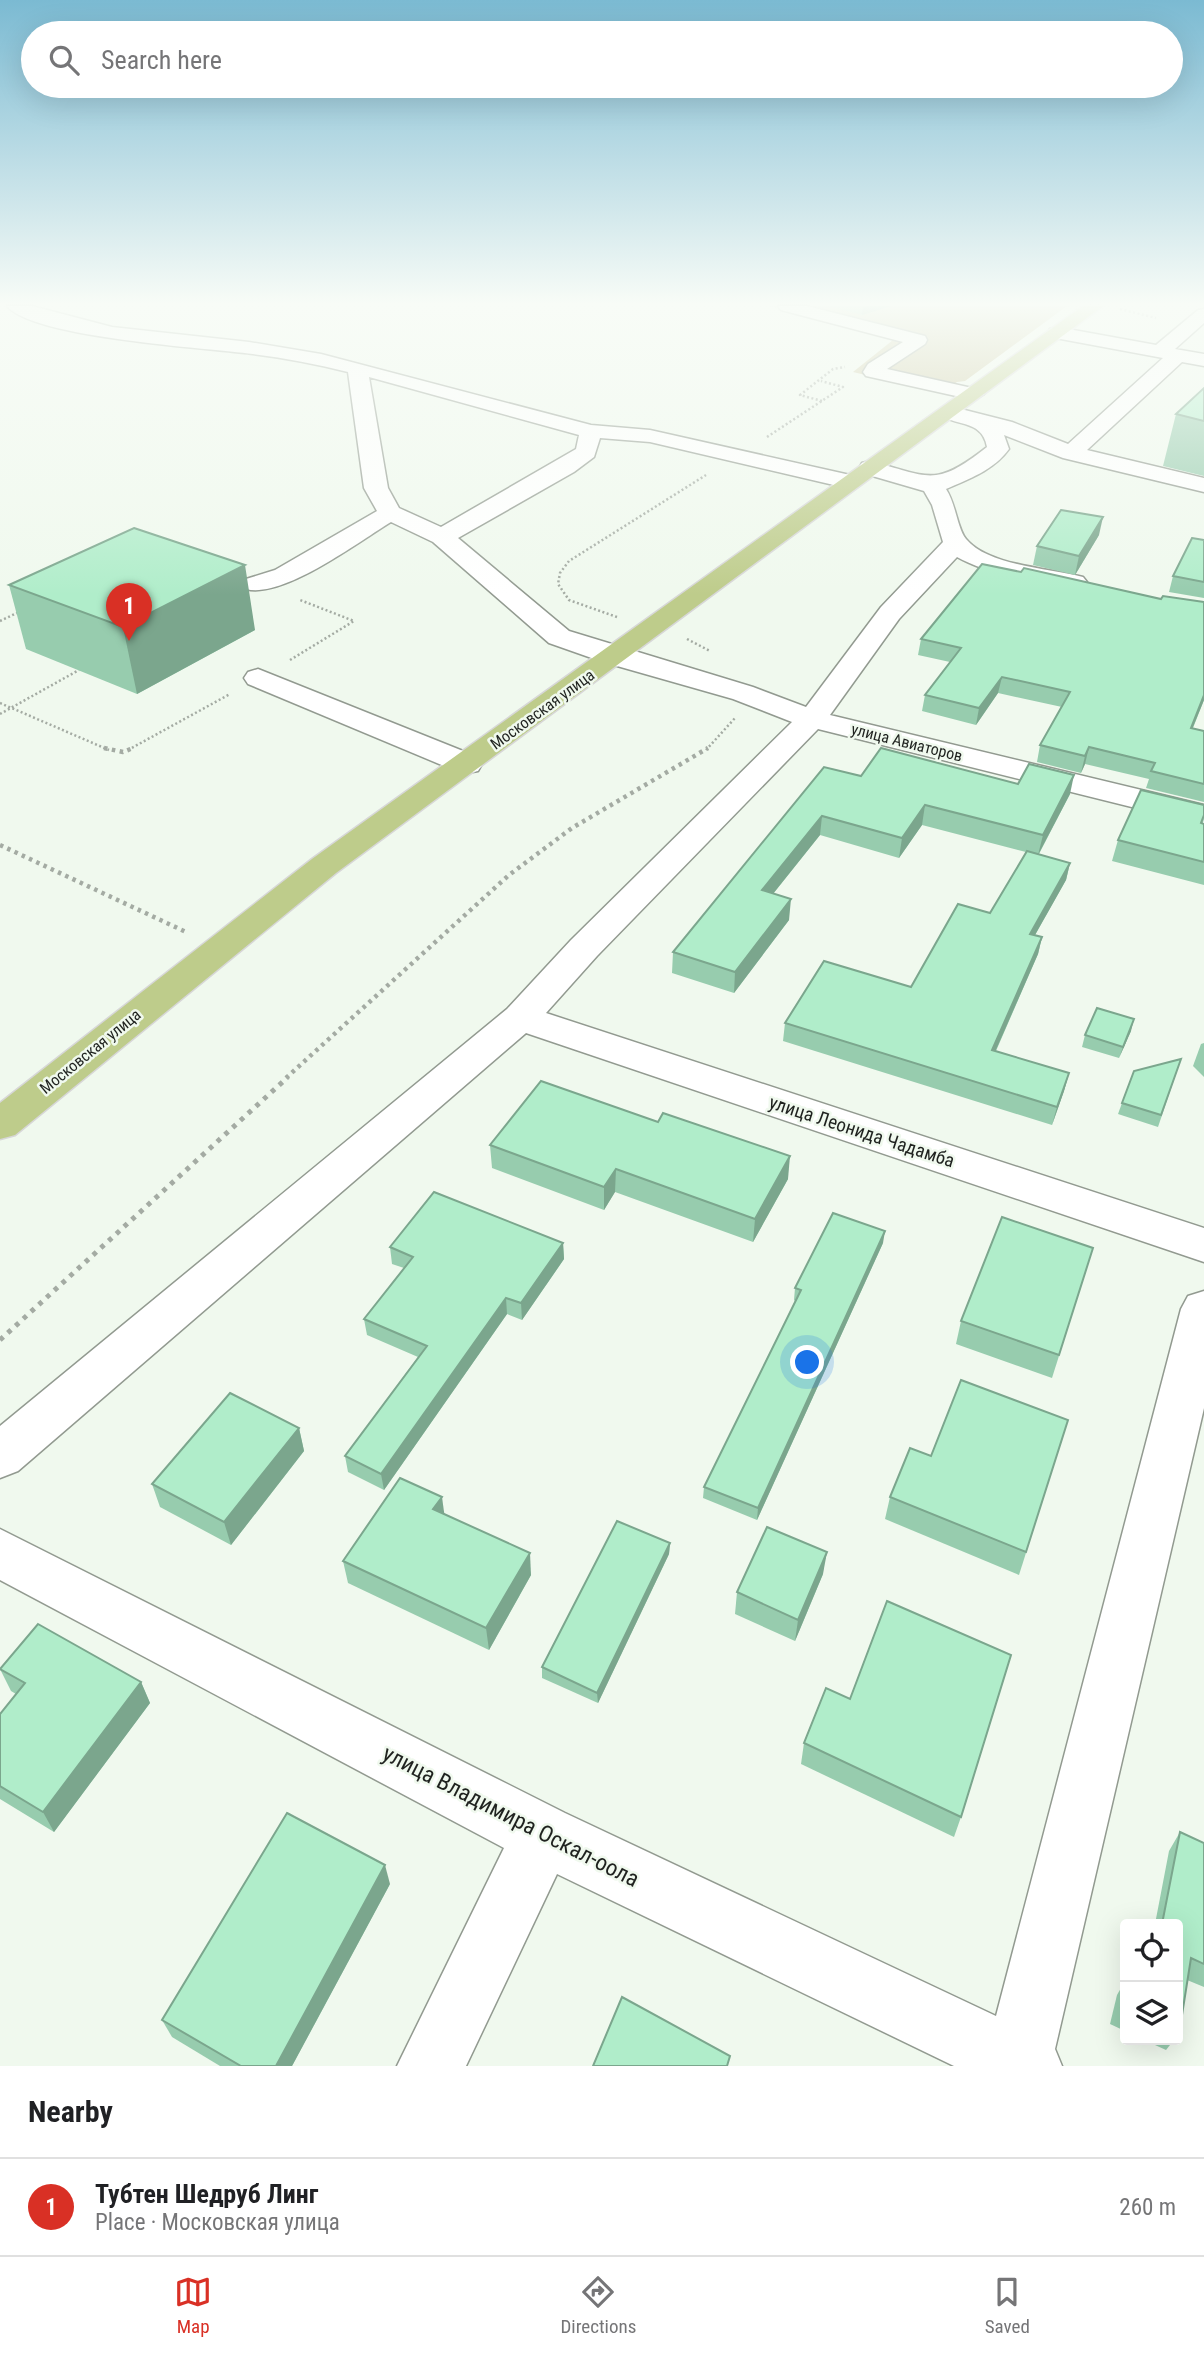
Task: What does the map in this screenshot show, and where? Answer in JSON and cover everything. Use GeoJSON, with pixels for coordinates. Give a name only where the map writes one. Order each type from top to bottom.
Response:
{"type":"FeatureCollection","features":[{"type":"Feature","properties":{"kind":"main road","name":"Московская улица"},"geometry":{"type":"LineString","coordinates":[[0,1125],[324,866],[861,475],[974,402]]}},
{"type":"Feature","properties":{"kind":"street"},"geometry":{"type":"LineString","coordinates":[[255,584],[284,575],[390,513],[376,488],[363,402]]}},
{"type":"Feature","properties":{"kind":"street"},"geometry":{"type":"LineString","coordinates":[[480,402],[506,412],[591,431],[650,436],[736,456],[933,486],[973,469],[998,449]]}},
{"type":"Feature","properties":{"kind":"street"},"geometry":{"type":"LineString","coordinates":[[952,402],[1071,453],[1204,485]]}},
{"type":"Feature","properties":{"kind":"street"},"geometry":{"type":"LineString","coordinates":[[1071,453],[1121,402]]}},
{"type":"Feature","properties":{"kind":"street"},"geometry":{"type":"LineString","coordinates":[[967,408],[996,438],[998,449]]}},
{"type":"Feature","properties":{"kind":"street"},"geometry":{"type":"LineString","coordinates":[[442,537],[566,467],[586,452],[591,431]]}},
{"type":"Feature","properties":{"kind":"street"},"geometry":{"type":"LineString","coordinates":[[998,449],[1204,496]]}},
{"type":"Feature","properties":{"kind":"street"},"geometry":{"type":"LineString","coordinates":[[933,486],[943,504],[947,526],[956,543],[974,555],[1018,571],[1098,587]]}},
{"type":"Feature","properties":{"kind":"street","name":"улица Авиаторов"},"geometry":{"type":"LineString","coordinates":[[390,513],[442,537],[559,637],[613,656],[743,693],[812,719],[1204,816]]}},
{"type":"Feature","properties":{"kind":"street"},"geometry":{"type":"LineString","coordinates":[[0,1456],[520,1018],[584,948],[812,719],[890,613],[956,543]]}},
{"type":"Feature","properties":{"kind":"street"},"geometry":{"type":"LineString","coordinates":[[258,678],[467,764]]}},
{"type":"Feature","properties":{"kind":"street","name":"улица Леонида Чадамба"},"geometry":{"type":"LineString","coordinates":[[520,1018],[1204,1245]]}},
{"type":"Feature","properties":{"kind":"street"},"geometry":{"type":"LineString","coordinates":[[1023,2064],[1204,1309]]}},
{"type":"Feature","properties":{"kind":"street","name":"улица Владимира Оскал-оола"},"geometry":{"type":"LineString","coordinates":[[0,1553],[543,1835],[1023,2064]]}},
{"type":"Feature","properties":{"kind":"street"},"geometry":{"type":"LineString","coordinates":[[431,2066],[543,1835]]}},
{"type":"Feature","properties":{"kind":"path"},"geometry":{"type":"LineString","coordinates":[[628,620],[588,609],[569,600],[559,590],[556,580],[561,569],[569,561],[820,402]]}},
{"type":"Feature","properties":{"kind":"path"},"geometry":{"type":"LineString","coordinates":[[0,703],[108,750],[122,751],[137,747],[354,621],[349,616],[255,584]]}},
{"type":"Feature","properties":{"kind":"path"},"geometry":{"type":"LineString","coordinates":[[0,621],[24,610]]}},
{"type":"Feature","properties":{"kind":"path"},"geometry":{"type":"LineString","coordinates":[[0,1340],[519,867],[588,818],[659,782],[703,754],[732,725],[743,693],[743,685],[733,669],[707,649],[682,637]]}},
{"type":"Feature","properties":{"kind":"path"},"geometry":{"type":"LineString","coordinates":[[0,714],[79,670]]}},
{"type":"Feature","properties":{"kind":"path"},"geometry":{"type":"LineString","coordinates":[[0,845],[220,948]]}},
{"type":"Feature","properties":{"kind":"building"},"geometry":{"type":"Polygon","coordinates":[[[1188,402],[1204,402],[1204,421],[1176,414],[1188,402]]]}},
{"type":"Feature","properties":{"kind":"building"},"geometry":{"type":"Polygon","coordinates":[[[1061,510],[1103,517],[1079,556],[1037,546],[1061,510]]]}},
{"type":"Feature","properties":{"kind":"building"},"geometry":{"type":"Polygon","coordinates":[[[134,528],[245,565],[123,627],[9,585],[134,528]]]}},
{"type":"Feature","properties":{"kind":"building"},"geometry":{"type":"Polygon","coordinates":[[[1192,538],[1204,540],[1204,582],[1173,576],[1192,538]]]}},
{"type":"Feature","properties":{"kind":"building"},"geometry":{"type":"Polygon","coordinates":[[[982,564],[1021,572],[1024,568],[1161,599],[1163,596],[1204,602],[1204,695],[1191,728],[1204,731],[1204,784],[1151,771],[1155,763],[1089,747],[1085,756],[1040,745],[1070,692],[1002,677],[979,708],[925,695],[961,648],[921,639],[982,564]]]}},
{"type":"Feature","properties":{"kind":"building"},"geometry":{"type":"Polygon","coordinates":[[[881,748],[1018,784],[1029,764],[1074,775],[1043,835],[925,805],[902,838],[822,816],[762,890],[791,899],[735,972],[673,952],[824,767],[861,776],[881,748]]]}},
{"type":"Feature","properties":{"kind":"building"},"geometry":{"type":"Polygon","coordinates":[[[1141,790],[1204,805],[1201,823],[1204,824],[1204,862],[1118,840],[1141,790]]]}},
{"type":"Feature","properties":{"kind":"building"},"geometry":{"type":"Polygon","coordinates":[[[1027,851],[1070,863],[1030,934],[1042,937],[992,1050],[1069,1073],[1057,1107],[785,1023],[824,961],[911,987],[958,904],[990,913],[1027,851]]]}},
{"type":"Feature","properties":{"kind":"building"},"geometry":{"type":"Polygon","coordinates":[[[1097,1008],[1134,1019],[1123,1047],[1085,1035],[1097,1008]]]}},
{"type":"Feature","properties":{"kind":"building"},"geometry":{"type":"Polygon","coordinates":[[[1181,1059],[1161,1115],[1122,1103],[1134,1071],[1181,1059]]]}},
{"type":"Feature","properties":{"kind":"building"},"geometry":{"type":"Polygon","coordinates":[[[541,1081],[658,1122],[663,1113],[790,1156],[755,1219],[616,1169],[604,1187],[490,1145],[541,1081]]]}},
{"type":"Feature","properties":{"kind":"building"},"geometry":{"type":"Polygon","coordinates":[[[434,1192],[563,1243],[521,1303],[506,1298],[381,1474],[345,1456],[427,1346],[364,1319],[413,1257],[390,1247],[434,1192]]]}},
{"type":"Feature","properties":{"kind":"building"},"geometry":{"type":"Polygon","coordinates":[[[833,1213],[885,1231],[758,1508],[704,1487],[801,1290],[795,1288],[833,1213]]]}},
{"type":"Feature","properties":{"kind":"building"},"geometry":{"type":"Polygon","coordinates":[[[1002,1217],[1093,1248],[1059,1355],[961,1321],[1002,1217]]]}},
{"type":"Feature","properties":{"kind":"building"},"geometry":{"type":"Polygon","coordinates":[[[961,1380],[1068,1420],[1026,1552],[890,1497],[910,1448],[931,1456],[961,1380]]]}},
{"type":"Feature","properties":{"kind":"building"},"geometry":{"type":"Polygon","coordinates":[[[230,1393],[299,1428],[224,1522],[152,1484],[230,1393]]]}},
{"type":"Feature","properties":{"kind":"building"},"geometry":{"type":"Polygon","coordinates":[[[400,1478],[442,1497],[433,1509],[530,1553],[486,1628],[343,1561],[400,1478]]]}},
{"type":"Feature","properties":{"kind":"building"},"geometry":{"type":"Polygon","coordinates":[[[617,1521],[670,1543],[597,1693],[542,1667],[617,1521]]]}},
{"type":"Feature","properties":{"kind":"building"},"geometry":{"type":"Polygon","coordinates":[[[767,1527],[827,1552],[798,1620],[737,1592],[767,1527]]]}},
{"type":"Feature","properties":{"kind":"building"},"geometry":{"type":"Polygon","coordinates":[[[887,1601],[1011,1655],[961,1817],[804,1743],[826,1688],[850,1699],[887,1601]]]}},
{"type":"Feature","properties":{"kind":"building"},"geometry":{"type":"Polygon","coordinates":[[[38,1624],[141,1682],[43,1812],[0,1786],[0,1714],[25,1683],[0,1669],[38,1624]]]}},
{"type":"Feature","properties":{"kind":"building"},"geometry":{"type":"Polygon","coordinates":[[[287,1813],[385,1865],[276,2066],[241,2066],[162,2020],[287,1813]]]}},
{"type":"Feature","properties":{"kind":"building"},"geometry":{"type":"Polygon","coordinates":[[[1180,1832],[1204,1843],[1204,1964],[1191,1958],[1183,2009],[1183,1919],[1163,1919],[1180,1832]]]}},
{"type":"Feature","properties":{"kind":"building"},"geometry":{"type":"Polygon","coordinates":[[[622,1997],[730,2056],[727,2066],[593,2066],[622,1997]]]}},
{"type":"Feature","properties":{"kind":"place","name":"Тубтен Шедруб Линг"},"geometry":{"type":"Point","coordinates":[129,641]}}]}
